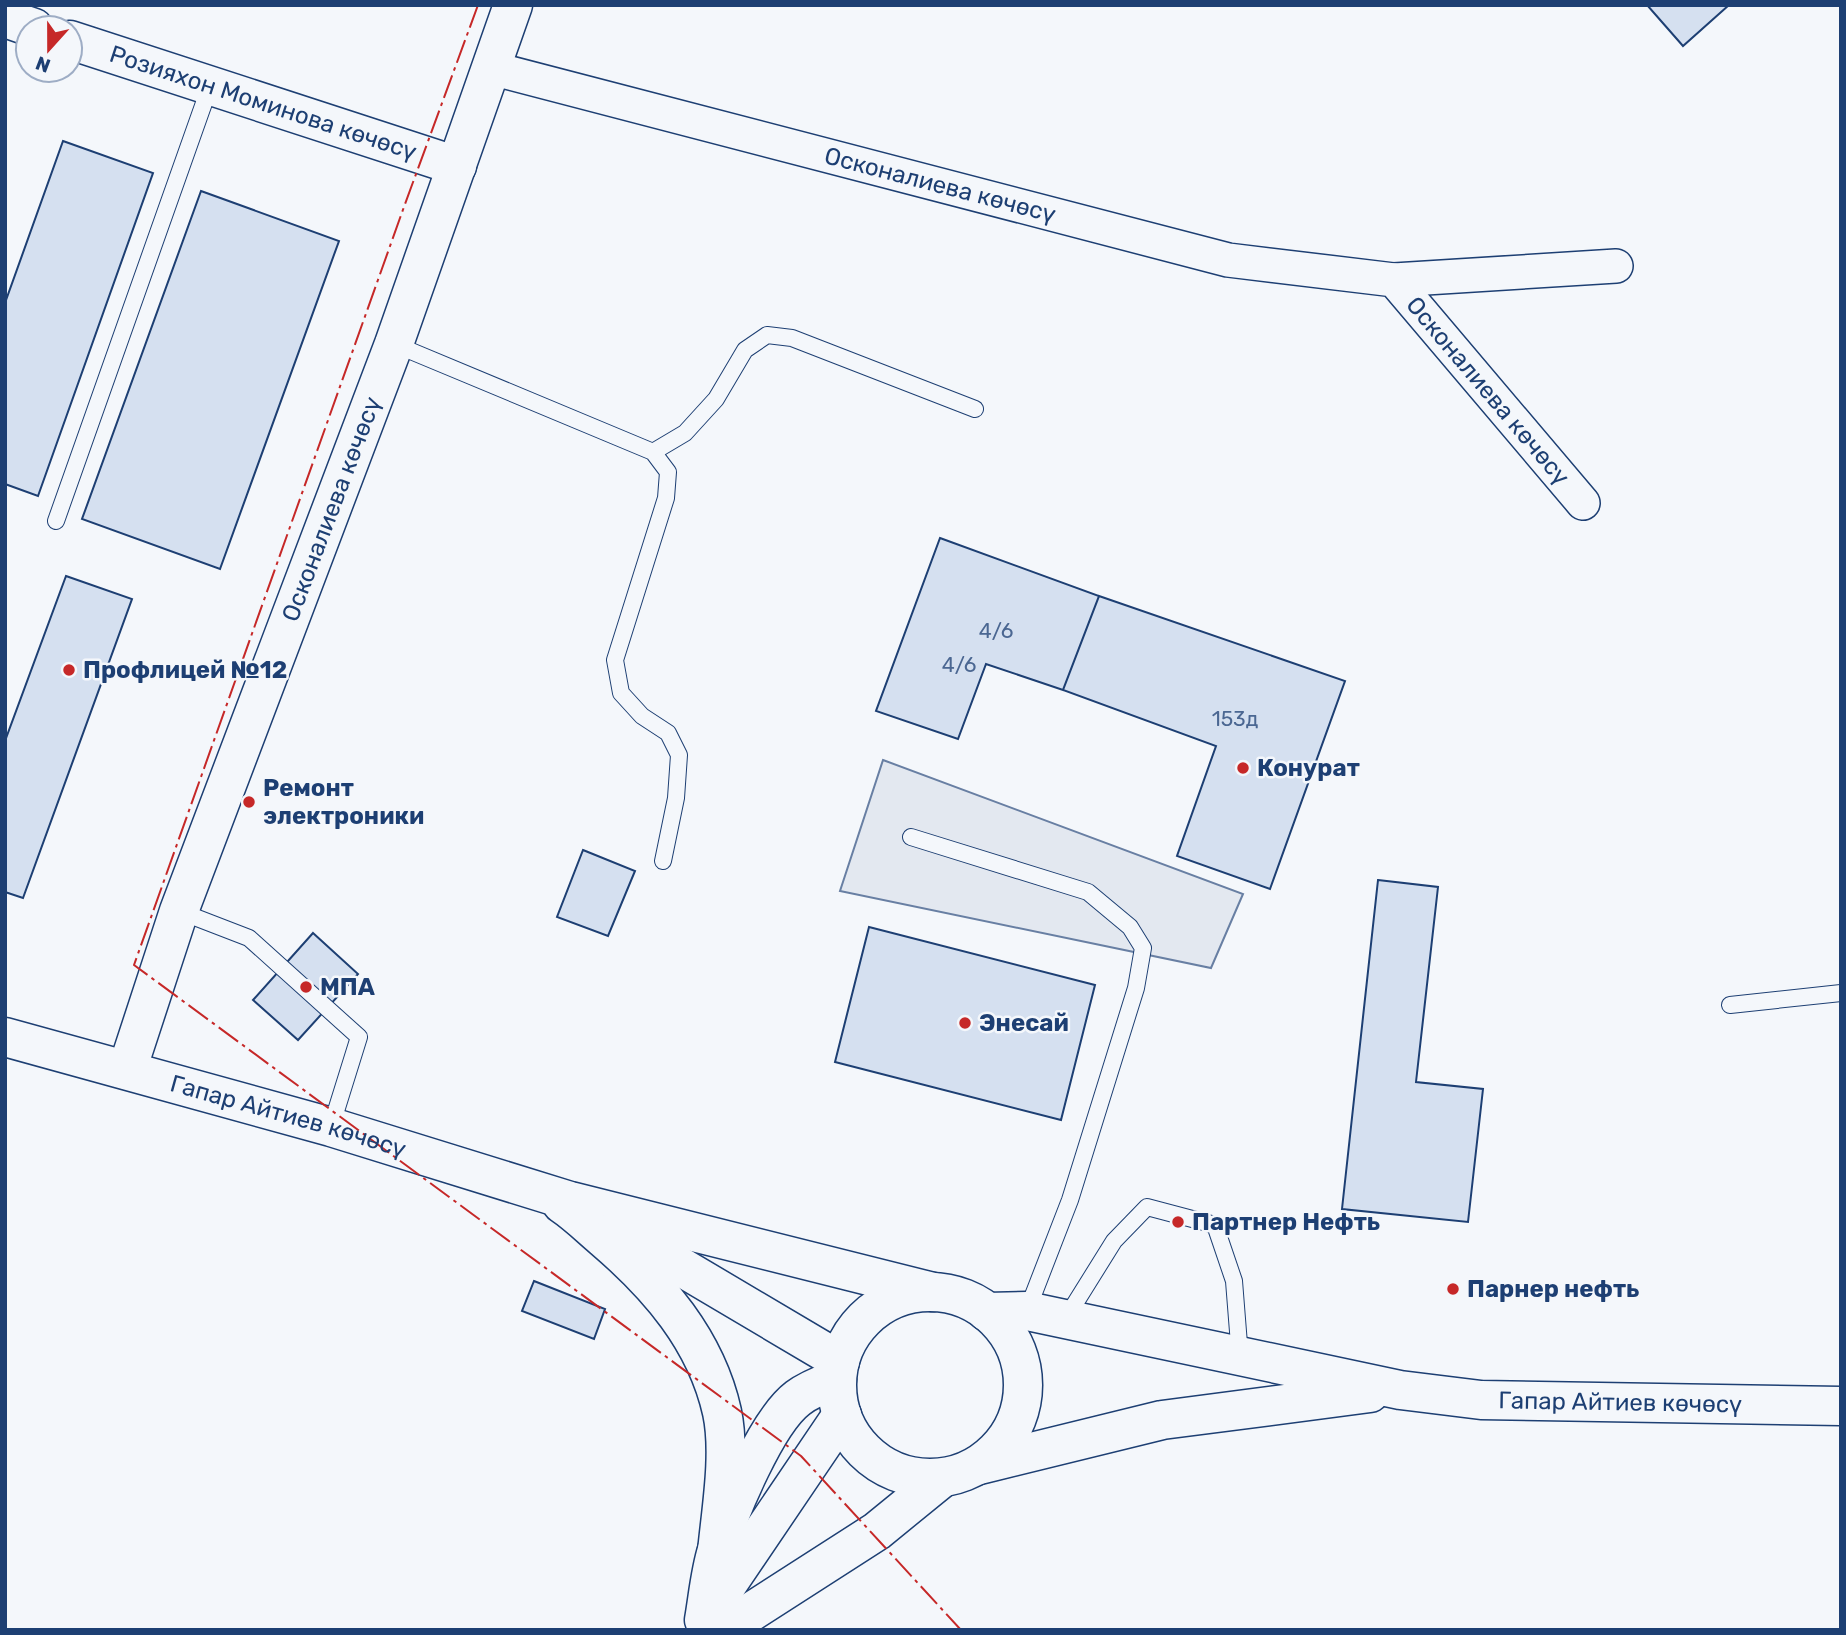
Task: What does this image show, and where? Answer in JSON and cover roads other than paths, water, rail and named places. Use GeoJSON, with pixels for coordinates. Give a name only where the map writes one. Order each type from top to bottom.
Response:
{"type":"FeatureCollection","features":[{"type":"Feature","properties":{"kind":"main road","name":"Осконалиева көчөсү"},"geometry":{"type":"LineString","coordinates":[[127,1070],[179,911],[394,344],[513,5]]}},
{"type":"Feature","properties":{"kind":"main road","name":"Розияхон Моминова көчөсү"},"geometry":{"type":"LineString","coordinates":[[84,45],[457,166]]}},
{"type":"Feature","properties":{"kind":"main road","name":"Гапар Айтиев көчөсү"},"geometry":{"type":"LineString","coordinates":[[5,1037],[331,1127],[556,1197],[933,1292]]}},
{"type":"Feature","properties":{"kind":"main road","name":"Гапар Айтиев көчөсү"},"geometry":{"type":"LineString","coordinates":[[556,1197],[840,1385]]}},
{"type":"Feature","properties":{"kind":"main road"},"geometry":{"type":"LineString","coordinates":[[556,1197],[638,1268],[691,1333],[706,1361],[723,1414],[724,1438],[721,1510],[709,1626]]}},
{"type":"Feature","properties":{"kind":"main road"},"geometry":{"type":"LineString","coordinates":[[933,1292],[950,1294],[969,1301],[987,1312],[1007,1334],[1021,1362],[1023,1381],[1022,1402],[1016,1422],[993,1454],[959,1472],[877,1531],[709,1626],[840,1385],[846,1345],[867,1316],[897,1298],[933,1292]]}},
{"type":"Feature","properties":{"kind":"main road","name":"Гапар Айтиев көчөсү"},"geometry":{"type":"LineString","coordinates":[[987,1312],[1027,1311],[1400,1390],[1481,1400],[1841,1406]]}},
{"type":"Feature","properties":{"kind":"main road"},"geometry":{"type":"LineString","coordinates":[[717,1552],[746,1478],[770,1431],[796,1399],[811,1390],[840,1385]]}},
{"type":"Feature","properties":{"kind":"main road"},"geometry":{"type":"LineString","coordinates":[[840,1385],[860,1446],[889,1468],[906,1475],[959,1472]]}},
{"type":"Feature","properties":{"kind":"main road","name":"Гапар Айтиев көчөсү"},"geometry":{"type":"LineString","coordinates":[[959,1472],[1162,1420],[1400,1390]]}},
{"type":"Feature","properties":{"kind":"street","name":"Осконалиева көчөсү"},"geometry":{"type":"LineString","coordinates":[[491,68],[1228,260],[1394,280],[1616,266]]}},
{"type":"Feature","properties":{"kind":"street","name":"Осконалиева көчөсү"},"geometry":{"type":"LineString","coordinates":[[1394,280],[1583,503]]}},
{"type":"Feature","properties":{"kind":"lane"},"geometry":{"type":"LineString","coordinates":[[56,521],[210,86]]}},
{"type":"Feature","properties":{"kind":"lane"},"geometry":{"type":"LineString","coordinates":[[653,452],[685,433],[716,399],[745,350],[767,335],[792,338],[975,409]]}},
{"type":"Feature","properties":{"kind":"lane"},"geometry":{"type":"LineString","coordinates":[[394,344],[653,452],[668,472],[666,498],[615,660],[621,693],[642,716],[668,733],[679,755],[676,798],[663,861]]}},
{"type":"Feature","properties":{"kind":"lane"},"geometry":{"type":"LineString","coordinates":[[911,837],[1088,892],[1130,927],[1143,948],[1136,988],[1070,1200],[1027,1311]]}},
{"type":"Feature","properties":{"kind":"lane"},"geometry":{"type":"LineString","coordinates":[[179,911],[249,938],[359,1037],[331,1127]]}},
{"type":"Feature","properties":{"kind":"lane"},"geometry":{"type":"LineString","coordinates":[[1730,1005],[1841,993]]}},
{"type":"Feature","properties":{"kind":"lane"},"geometry":{"type":"LineString","coordinates":[[1065,1319],[1115,1241],[1147,1207],[1215,1225],[1234,1281],[1240,1357]]}},
{"type":"Feature","properties":{"kind":"place","name":"Профлицей №12"},"geometry":{"type":"Point","coordinates":[69,670]}},
{"type":"Feature","properties":{"kind":"place","name":"Конурат"},"geometry":{"type":"Point","coordinates":[1243,768]}},
{"type":"Feature","properties":{"kind":"place","name":"Ремонт электроники"},"geometry":{"type":"Point","coordinates":[249,802]}},
{"type":"Feature","properties":{"kind":"place","name":"МПА"},"geometry":{"type":"Point","coordinates":[306,987]}},
{"type":"Feature","properties":{"kind":"place","name":"Энесай"},"geometry":{"type":"Point","coordinates":[965,1023]}},
{"type":"Feature","properties":{"kind":"place","name":"Партнер Нефть"},"geometry":{"type":"Point","coordinates":[1178,1222]}},
{"type":"Feature","properties":{"kind":"place","name":"Парнер нефть"},"geometry":{"type":"Point","coordinates":[1453,1289]}}]}
